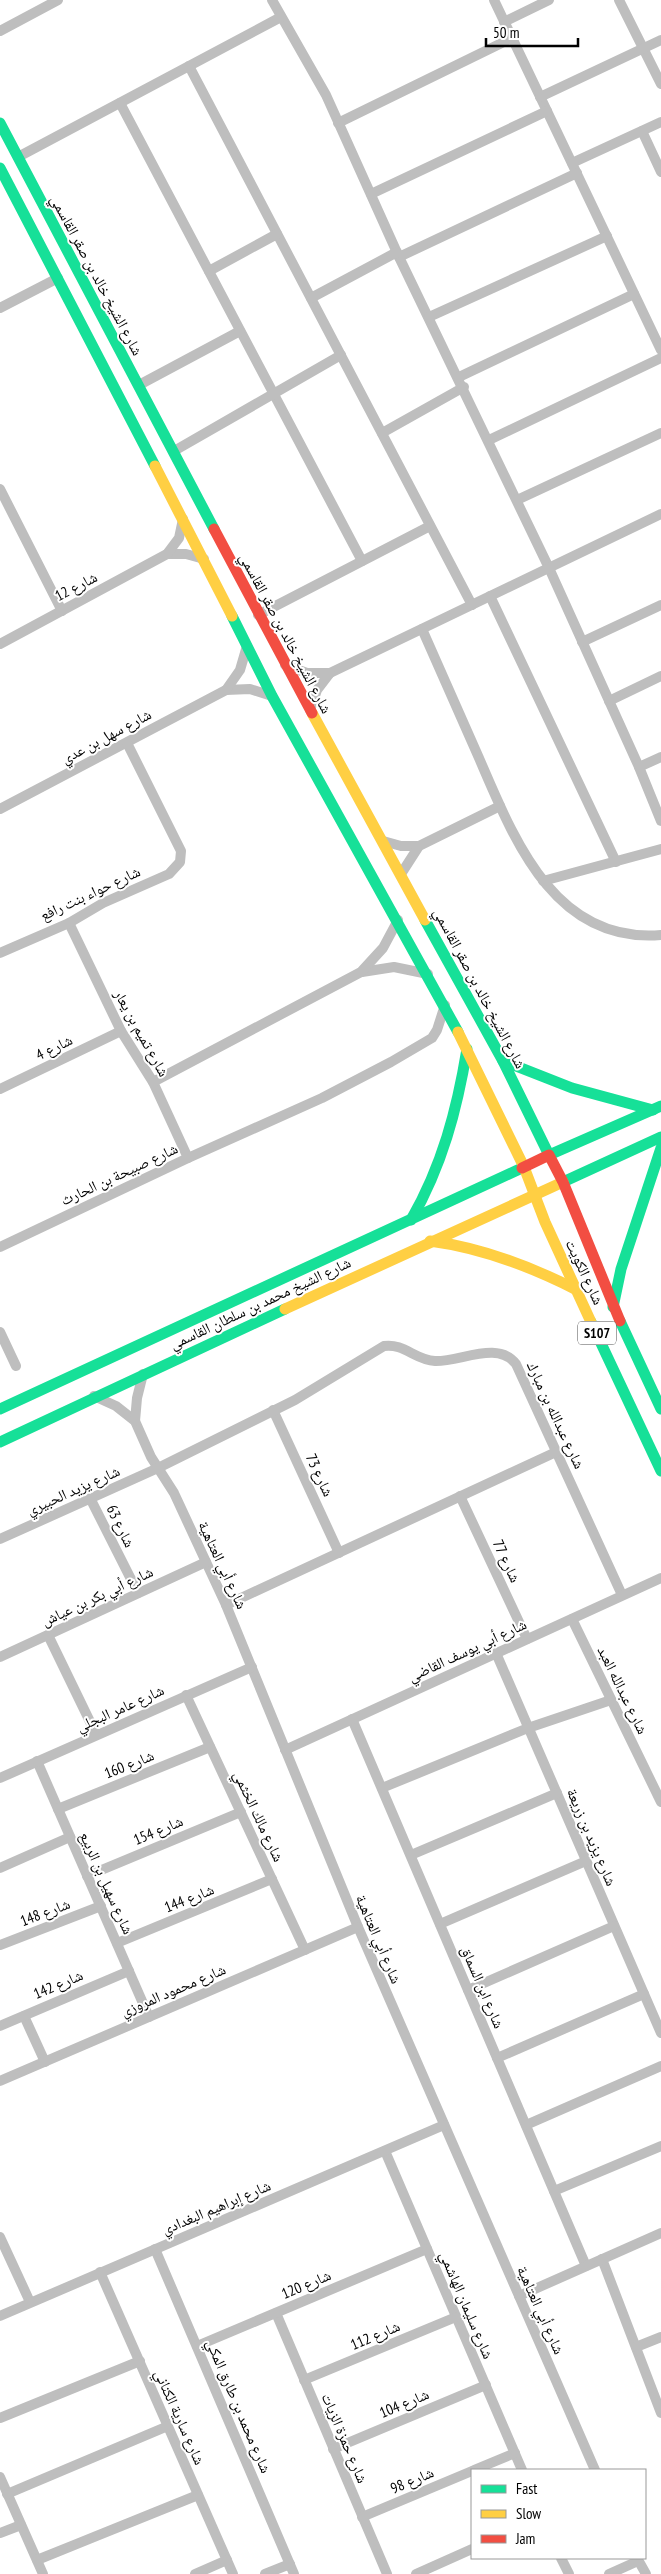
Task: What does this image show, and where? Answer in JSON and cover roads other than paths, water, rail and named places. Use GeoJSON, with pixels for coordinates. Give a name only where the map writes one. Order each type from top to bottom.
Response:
{"type":"FeatureCollection","features":[{"type":"Feature","properties":{"kind":"main road","name":"شارع الشيخ خالد بن صقر القاسمي"},"geometry":{"type":"LineString","coordinates":[[0,123],[189,479],[258,615],[503,1061],[563,1182]]}},
{"type":"Feature","properties":{"kind":"main road"},"geometry":{"type":"LineString","coordinates":[[0,168],[183,518],[272,696],[445,1005],[524,1166]]}},
{"type":"Feature","properties":{"kind":"main road"},"geometry":{"type":"LineString","coordinates":[[151,457],[162,467],[176,488],[186,488],[189,479]]}},
{"type":"Feature","properties":{"kind":"main road"},"geometry":{"type":"LineString","coordinates":[[411,1220],[433,1180],[458,1099],[467,1049]]}},
{"type":"Feature","properties":{"kind":"main road"},"geometry":{"type":"LineString","coordinates":[[503,1061],[572,1088],[657,1108]]}},
{"type":"Feature","properties":{"kind":"main road"},"geometry":{"type":"LineString","coordinates":[[549,1155],[657,1108]]}},
{"type":"Feature","properties":{"kind":"main road"},"geometry":{"type":"LineString","coordinates":[[563,1182],[661,1137]]}},
{"type":"Feature","properties":{"kind":"main road"},"geometry":{"type":"LineString","coordinates":[[613,1307],[621,1269],[661,1148]]}},
{"type":"Feature","properties":{"kind":"main road","name":"شارع الشيخ محمد بن سلطان القاسمي"},"geometry":{"type":"LineString","coordinates":[[0,1409],[549,1155]]}},
{"type":"Feature","properties":{"kind":"main road","name":"شارع الكويت"},"geometry":{"type":"LineString","coordinates":[[524,1166],[534,1194],[577,1290],[661,1471]]}},
{"type":"Feature","properties":{"kind":"main road","name":"شارع الشيخ محمد بن سلطان القاسمي"},"geometry":{"type":"LineString","coordinates":[[0,1442],[94,1396],[430,1241],[563,1182]]}},
{"type":"Feature","properties":{"kind":"main road","name":"شارع الكويت"},"geometry":{"type":"LineString","coordinates":[[563,1182],[613,1307],[661,1409]]}},
{"type":"Feature","properties":{"kind":"main road"},"geometry":{"type":"LineString","coordinates":[[430,1241],[465,1246],[498,1256],[540,1271],[577,1290]]}},
{"type":"Feature","properties":{"kind":"street"},"geometry":{"type":"LineString","coordinates":[[0,31],[58,0]]}},
{"type":"Feature","properties":{"kind":"street"},"geometry":{"type":"LineString","coordinates":[[272,0],[312,69],[398,254],[464,387],[549,568],[639,767],[661,822]]}},
{"type":"Feature","properties":{"kind":"street"},"geometry":{"type":"LineString","coordinates":[[494,0],[634,294],[657,332],[661,350]]}},
{"type":"Feature","properties":{"kind":"street"},"geometry":{"type":"LineString","coordinates":[[504,22],[549,0]]}},
{"type":"Feature","properties":{"kind":"street"},"geometry":{"type":"LineString","coordinates":[[619,0],[661,84]]}},
{"type":"Feature","properties":{"kind":"street"},"geometry":{"type":"LineString","coordinates":[[18,157],[281,17]]}},
{"type":"Feature","properties":{"kind":"street"},"geometry":{"type":"LineString","coordinates":[[338,123],[512,38]]}},
{"type":"Feature","properties":{"kind":"street"},"geometry":{"type":"LineString","coordinates":[[540,97],[661,40]]}},
{"type":"Feature","properties":{"kind":"street"},"geometry":{"type":"LineString","coordinates":[[189,66],[472,605]]}},
{"type":"Feature","properties":{"kind":"street"},"geometry":{"type":"LineString","coordinates":[[120,102],[362,561]]}},
{"type":"Feature","properties":{"kind":"street"},"geometry":{"type":"LineString","coordinates":[[370,194],[547,111]]}},
{"type":"Feature","properties":{"kind":"street"},"geometry":{"type":"LineString","coordinates":[[311,298],[575,168],[661,122]]}},
{"type":"Feature","properties":{"kind":"street"},"geometry":{"type":"LineString","coordinates":[[642,131],[661,172]]}},
{"type":"Feature","properties":{"kind":"street"},"geometry":{"type":"LineString","coordinates":[[209,271],[277,234]]}},
{"type":"Feature","properties":{"kind":"street"},"geometry":{"type":"LineString","coordinates":[[429,317],[607,236]]}},
{"type":"Feature","properties":{"kind":"street"},"geometry":{"type":"LineString","coordinates":[[0,308],[58,278]]}},
{"type":"Feature","properties":{"kind":"street"},"geometry":{"type":"LineString","coordinates":[[459,377],[634,294]]}},
{"type":"Feature","properties":{"kind":"street"},"geometry":{"type":"LineString","coordinates":[[139,385],[240,331]]}},
{"type":"Feature","properties":{"kind":"street"},"geometry":{"type":"LineString","coordinates":[[174,451],[341,356]]}},
{"type":"Feature","properties":{"kind":"street"},"geometry":{"type":"LineString","coordinates":[[489,440],[661,358]]}},
{"type":"Feature","properties":{"kind":"street"},"geometry":{"type":"LineString","coordinates":[[382,433],[464,387]]}},
{"type":"Feature","properties":{"kind":"street"},"geometry":{"type":"LineString","coordinates":[[517,500],[661,433]]}},
{"type":"Feature","properties":{"kind":"street"},"geometry":{"type":"LineString","coordinates":[[0,489],[62,611]]}},
{"type":"Feature","properties":{"kind":"street"},"geometry":{"type":"LineString","coordinates":[[310,710],[317,690],[330,674],[661,514]]}},
{"type":"Feature","properties":{"kind":"street","name":"شارع 12"},"geometry":{"type":"LineString","coordinates":[[0,644],[167,554],[179,538],[183,518]]}},
{"type":"Feature","properties":{"kind":"street"},"geometry":{"type":"LineString","coordinates":[[258,615],[430,526]]}},
{"type":"Feature","properties":{"kind":"street"},"geometry":{"type":"LineString","coordinates":[[167,554],[186,554],[204,559]]}},
{"type":"Feature","properties":{"kind":"street"},"geometry":{"type":"LineString","coordinates":[[490,596],[616,862]]}},
{"type":"Feature","properties":{"kind":"street"},"geometry":{"type":"LineString","coordinates":[[582,642],[661,604]]}},
{"type":"Feature","properties":{"kind":"street"},"geometry":{"type":"LineString","coordinates":[[422,630],[518,845],[543,881],[562,902],[591,922],[632,934],[661,935]]}},
{"type":"Feature","properties":{"kind":"street","name":"شارع سهل بن عدي"},"geometry":{"type":"LineString","coordinates":[[226,690],[240,670],[246,646]]}},
{"type":"Feature","properties":{"kind":"street"},"geometry":{"type":"LineString","coordinates":[[285,665],[307,673],[330,674]]}},
{"type":"Feature","properties":{"kind":"street"},"geometry":{"type":"LineString","coordinates":[[609,701],[661,676]]}},
{"type":"Feature","properties":{"kind":"street","name":"شارع سهل بن عدي"},"geometry":{"type":"LineString","coordinates":[[0,809],[226,690],[250,689],[272,696]]}},
{"type":"Feature","properties":{"kind":"street","name":"شارع حواء بنت رافع"},"geometry":{"type":"LineString","coordinates":[[0,952],[69,923],[103,903],[169,874],[180,862],[181,851],[127,742]]}},
{"type":"Feature","properties":{"kind":"street"},"geometry":{"type":"LineString","coordinates":[[639,767],[661,757]]}},
{"type":"Feature","properties":{"kind":"street"},"geometry":{"type":"LineString","coordinates":[[383,841],[401,846],[419,846],[500,806]]}},
{"type":"Feature","properties":{"kind":"street"},"geometry":{"type":"LineString","coordinates":[[401,874],[419,846]]}},
{"type":"Feature","properties":{"kind":"street"},"geometry":{"type":"LineString","coordinates":[[543,881],[661,849]]}},
{"type":"Feature","properties":{"kind":"street"},"geometry":{"type":"LineString","coordinates":[[361,972],[383,948],[398,920]]}},
{"type":"Feature","properties":{"kind":"street","name":"شارع تميم بن يعار"},"geometry":{"type":"LineString","coordinates":[[69,923],[121,1031],[153,1082],[188,1158]]}},
{"type":"Feature","properties":{"kind":"street"},"geometry":{"type":"LineString","coordinates":[[153,1082],[361,972],[394,967],[428,974]]}},
{"type":"Feature","properties":{"kind":"street","name":"شارع صبيحة بن الحارث"},"geometry":{"type":"LineString","coordinates":[[0,1247],[250,1129],[322,1098],[421,1046],[437,1030],[445,1005]]}},
{"type":"Feature","properties":{"kind":"street","name":"شارع 4"},"geometry":{"type":"LineString","coordinates":[[0,1090],[121,1031]]}},
{"type":"Feature","properties":{"kind":"street"},"geometry":{"type":"LineString","coordinates":[[0,1332],[16,1366]]}},
{"type":"Feature","properties":{"kind":"street","name":"شارع عبدالله بن مبارك"},"geometry":{"type":"LineString","coordinates":[[158,1468],[322,1384],[384,1346],[400,1346],[421,1358],[436,1361],[502,1353],[516,1364],[622,1595]]}},
{"type":"Feature","properties":{"kind":"street"},"geometry":{"type":"LineString","coordinates":[[135,1421],[137,1398],[143,1374]]}},
{"type":"Feature","properties":{"kind":"street","name":"شارع أبي العتاهية"},"geometry":{"type":"LineString","coordinates":[[94,1396],[116,1406],[135,1421],[158,1468],[174,1493],[226,1605],[358,1927],[595,2469]]}},
{"type":"Feature","properties":{"kind":"street","name":"شارع 73"},"geometry":{"type":"LineString","coordinates":[[273,1410],[338,1553]]}},
{"type":"Feature","properties":{"kind":"street"},"geometry":{"type":"LineString","coordinates":[[226,1605],[556,1452]]}},
{"type":"Feature","properties":{"kind":"street","name":"شارع يزيد الحبيري"},"geometry":{"type":"LineString","coordinates":[[0,1539],[158,1468]]}},
{"type":"Feature","properties":{"kind":"street","name":"شارع 77"},"geometry":{"type":"LineString","coordinates":[[460,1496],[527,1639]]}},
{"type":"Feature","properties":{"kind":"street","name":"شارع 63"},"geometry":{"type":"LineString","coordinates":[[90,1498],[138,1594]]}},
{"type":"Feature","properties":{"kind":"street","name":"شارع أبي بكر بن عياش"},"geometry":{"type":"LineString","coordinates":[[0,1657],[206,1562]]}},
{"type":"Feature","properties":{"kind":"street","name":"شارع أبي يوسف القاضي"},"geometry":{"type":"LineString","coordinates":[[285,1750],[661,1578]]}},
{"type":"Feature","properties":{"kind":"street","name":"شارع عبدالله العبد"},"geometry":{"type":"LineString","coordinates":[[572,1619],[661,1802]]}},
{"type":"Feature","properties":{"kind":"street"},"geometry":{"type":"LineString","coordinates":[[48,1635],[96,1734]]}},
{"type":"Feature","properties":{"kind":"street","name":"شارع يزيد بن زريعة"},"geometry":{"type":"LineString","coordinates":[[496,1653],[661,2033]]}},
{"type":"Feature","properties":{"kind":"street","name":"شارع عامر البجلي"},"geometry":{"type":"LineString","coordinates":[[0,1778],[96,1734],[252,1667]]}},
{"type":"Feature","properties":{"kind":"street","name":"شارع مالك الخثمي"},"geometry":{"type":"LineString","coordinates":[[186,1695],[305,1950]]}},
{"type":"Feature","properties":{"kind":"street"},"geometry":{"type":"LineString","coordinates":[[382,1788],[528,1728],[611,1700]]}},
{"type":"Feature","properties":{"kind":"street","name":"شارع ابن السماق"},"geometry":{"type":"LineString","coordinates":[[352,1719],[586,2266]]}},
{"type":"Feature","properties":{"kind":"street","name":"شارع 160"},"geometry":{"type":"LineString","coordinates":[[58,1809],[210,1747]]}},
{"type":"Feature","properties":{"kind":"street","name":"شارع سهيل بن الربيع"},"geometry":{"type":"LineString","coordinates":[[37,1761],[149,2017]]}},
{"type":"Feature","properties":{"kind":"street"},"geometry":{"type":"LineString","coordinates":[[411,1856],[557,1793]]}},
{"type":"Feature","properties":{"kind":"street","name":"شارع 154"},"geometry":{"type":"LineString","coordinates":[[87,1876],[241,1812]]}},
{"type":"Feature","properties":{"kind":"street"},"geometry":{"type":"LineString","coordinates":[[0,1868],[70,1837]]}},
{"type":"Feature","properties":{"kind":"street"},"geometry":{"type":"LineString","coordinates":[[440,1924],[586,1861]]}},
{"type":"Feature","properties":{"kind":"street","name":"شارع 144"},"geometry":{"type":"LineString","coordinates":[[117,1944],[272,1879]]}},
{"type":"Feature","properties":{"kind":"street","name":"شارع 148"},"geometry":{"type":"LineString","coordinates":[[0,1945],[100,1906]]}},
{"type":"Feature","properties":{"kind":"street"},"geometry":{"type":"LineString","coordinates":[[468,1990],[614,1926]]}},
{"type":"Feature","properties":{"kind":"street","name":"شارع محمود المروزي"},"geometry":{"type":"LineString","coordinates":[[0,2081],[358,1927]]}},
{"type":"Feature","properties":{"kind":"street","name":"شارع 142"},"geometry":{"type":"LineString","coordinates":[[0,2026],[129,1970]]}},
{"type":"Feature","properties":{"kind":"street"},"geometry":{"type":"LineString","coordinates":[[497,2058],[644,1994]]}},
{"type":"Feature","properties":{"kind":"street"},"geometry":{"type":"LineString","coordinates":[[24,2016],[45,2062]]}},
{"type":"Feature","properties":{"kind":"street"},"geometry":{"type":"LineString","coordinates":[[526,2125],[661,2066]]}},
{"type":"Feature","properties":{"kind":"street","name":"شارع إبراهيم البغدادي"},"geometry":{"type":"LineString","coordinates":[[0,2316],[444,2125]]}},
{"type":"Feature","properties":{"kind":"street"},"geometry":{"type":"LineString","coordinates":[[554,2192],[661,2146]]}},
{"type":"Feature","properties":{"kind":"street","name":"شارع سليمان الهاشمي"},"geometry":{"type":"LineString","coordinates":[[385,2151],[522,2469]]}},
{"type":"Feature","properties":{"kind":"street"},"geometry":{"type":"LineString","coordinates":[[519,2296],[661,2233]]}},
{"type":"Feature","properties":{"kind":"street"},"geometry":{"type":"LineString","coordinates":[[0,2237],[30,2302]]}},
{"type":"Feature","properties":{"kind":"street","name":"شارع محمد بن طارق المكي"},"geometry":{"type":"LineString","coordinates":[[155,2249],[294,2574]]}},
{"type":"Feature","properties":{"kind":"street","name":"شارع 120"},"geometry":{"type":"LineString","coordinates":[[197,2346],[427,2249]]}},
{"type":"Feature","properties":{"kind":"street"},"geometry":{"type":"LineString","coordinates":[[602,2259],[661,2413]]}},
{"type":"Feature","properties":{"kind":"street","name":"شارع سارية الكناني"},"geometry":{"type":"LineString","coordinates":[[100,2272],[233,2574]]}},
{"type":"Feature","properties":{"kind":"street","name":"شارع حمزة الزيات"},"geometry":{"type":"LineString","coordinates":[[276,2312],[387,2574]]}},
{"type":"Feature","properties":{"kind":"street","name":"شارع 112"},"geometry":{"type":"LineString","coordinates":[[304,2380],[456,2317]]}},
{"type":"Feature","properties":{"kind":"street"},"geometry":{"type":"LineString","coordinates":[[636,2347],[661,2337]]}},
{"type":"Feature","properties":{"kind":"street"},"geometry":{"type":"LineString","coordinates":[[0,2418],[140,2361]]}},
{"type":"Feature","properties":{"kind":"street","name":"شارع 104"},"geometry":{"type":"LineString","coordinates":[[334,2449],[486,2385]]}},
{"type":"Feature","properties":{"kind":"street"},"geometry":{"type":"LineString","coordinates":[[8,2494],[168,2426]]}},
{"type":"Feature","properties":{"kind":"street","name":"شارع 98"},"geometry":{"type":"LineString","coordinates":[[478,2469],[515,2453]]}},
{"type":"Feature","properties":{"kind":"street","name":"شارع 98"},"geometry":{"type":"LineString","coordinates":[[362,2517],[471,2472]]}},
{"type":"Feature","properties":{"kind":"street"},"geometry":{"type":"LineString","coordinates":[[0,2477],[43,2574]]}},
{"type":"Feature","properties":{"kind":"street"},"geometry":{"type":"LineString","coordinates":[[37,2560],[198,2495]]}},
{"type":"Feature","properties":{"kind":"street"},"geometry":{"type":"LineString","coordinates":[[0,2534],[21,2525]]}},
{"type":"Feature","properties":{"kind":"street"},"geometry":{"type":"LineString","coordinates":[[416,2574],[471,2550]]}},
{"type":"Feature","properties":{"kind":"street"},"geometry":{"type":"LineString","coordinates":[[562,2559],[569,2574]]}},
{"type":"Feature","properties":{"kind":"street"},"geometry":{"type":"LineString","coordinates":[[609,2574],[638,2559],[646,2574]]}},
{"type":"Feature","properties":{"kind":"street"},"geometry":{"type":"LineString","coordinates":[[195,2574],[227,2560]]}},
{"type":"Feature","properties":{"kind":"street"},"geometry":{"type":"LineString","coordinates":[[265,2574],[290,2564]]}}]}
